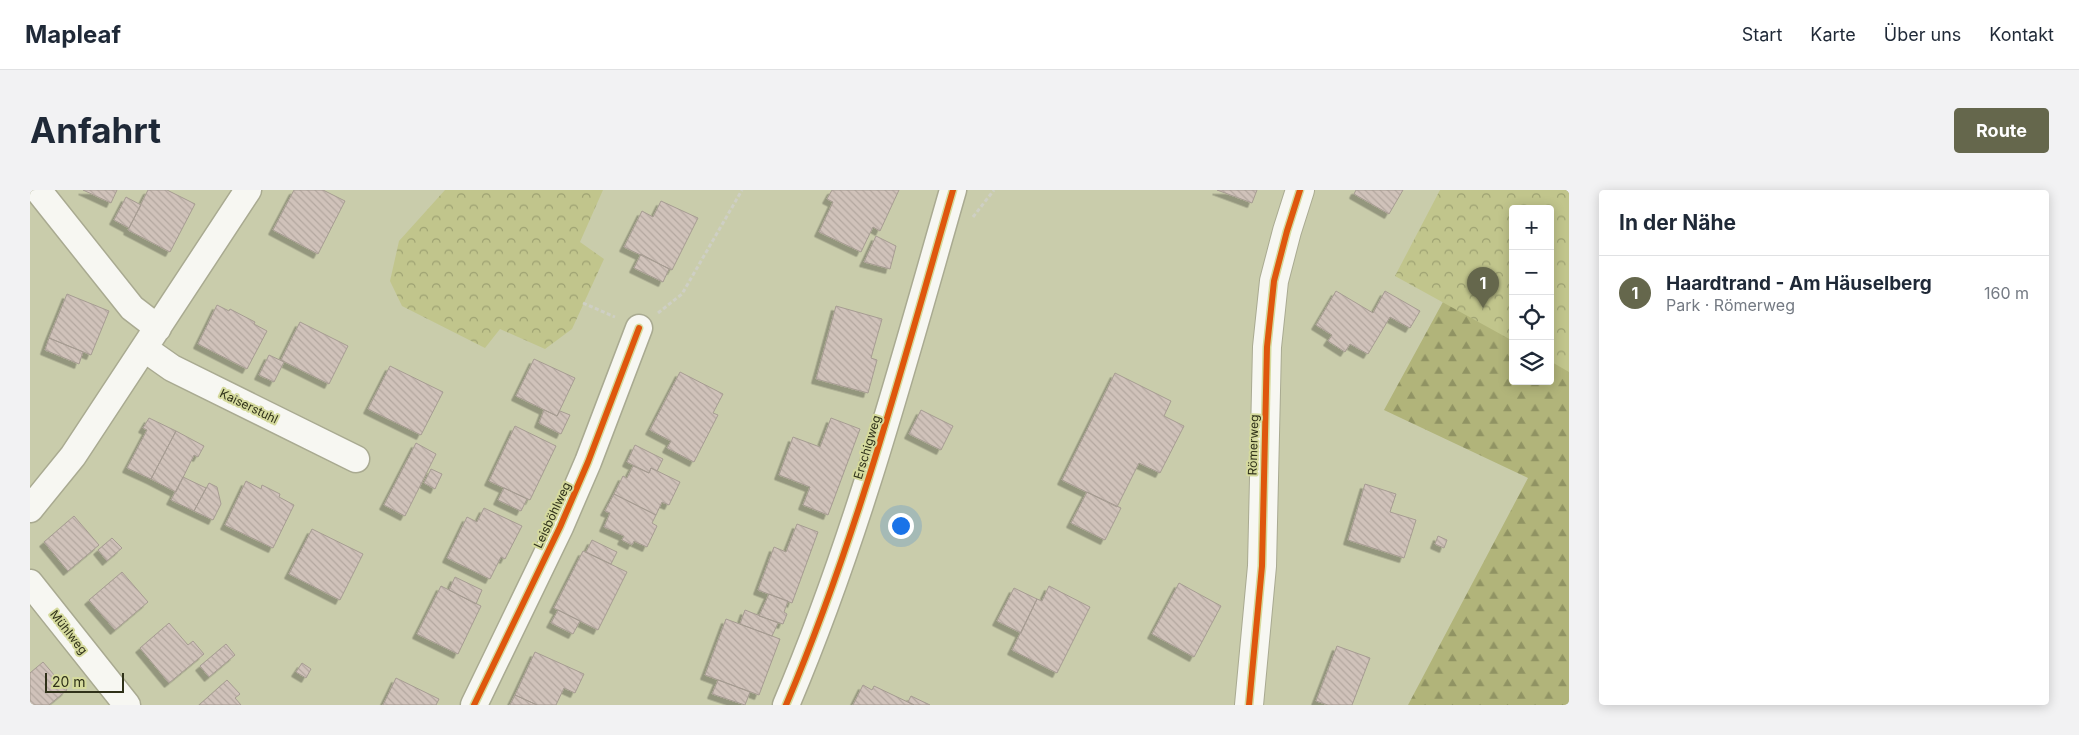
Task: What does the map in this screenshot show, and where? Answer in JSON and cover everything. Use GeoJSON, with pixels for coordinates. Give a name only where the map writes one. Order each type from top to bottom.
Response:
{"type":"FeatureCollection","features":[{"type":"Feature","properties":{"kind":"street","name":"Kaiserstuhl"},"geometry":{"type":"LineString","coordinates":[[38,190],[132,308],[172,368],[356,459]]}},
{"type":"Feature","properties":{"kind":"street"},"geometry":{"type":"LineString","coordinates":[[30,509],[73,456],[248,190]]}},
{"type":"Feature","properties":{"kind":"street","name":"Erschigweg"},"geometry":{"type":"LineString","coordinates":[[786,705],[803,665],[860,511],[953,190]]}},
{"type":"Feature","properties":{"kind":"street","name":"Römerweg"},"geometry":{"type":"LineString","coordinates":[[1248,705],[1262,566],[1267,347],[1274,281],[1287,230],[1300,190]]}},
{"type":"Feature","properties":{"kind":"street","name":"Leisböhlweg"},"geometry":{"type":"LineString","coordinates":[[474,705],[560,527],[581,479],[639,328]]}},
{"type":"Feature","properties":{"kind":"street","name":"Mühlweg"},"geometry":{"type":"LineString","coordinates":[[30,583],[127,705]]}},
{"type":"Feature","properties":{"kind":"path"},"geometry":{"type":"LineString","coordinates":[[583,303],[639,328],[682,294],[742,190]]}},
{"type":"Feature","properties":{"kind":"green space"},"geometry":{"type":"Polygon","coordinates":[[[445,190],[603,190],[580,242],[604,259],[572,329],[545,349],[500,329],[485,348],[402,306],[390,281],[399,241],[445,190]]]}},
{"type":"Feature","properties":{"kind":"green space"},"geometry":{"type":"Polygon","coordinates":[[[1440,190],[1569,190],[1569,372],[1554,363],[1554,205],[1509,205],[1509,339],[1395,276],[1440,190]]]}},
{"type":"Feature","properties":{"kind":"green space"},"geometry":{"type":"Polygon","coordinates":[[[1504,190],[1569,190],[1569,705],[1408,705],[1528,478],[1384,410],[1504,190]]]}},
{"type":"Feature","properties":{"kind":"building"},"geometry":{"type":"Polygon","coordinates":[[[83,190],[117,190],[111,203],[83,190]]]}},
{"type":"Feature","properties":{"kind":"building"},"geometry":{"type":"Polygon","coordinates":[[[148,190],[167,190],[195,204],[170,252],[128,230],[148,190]]]}},
{"type":"Feature","properties":{"kind":"building"},"geometry":{"type":"Polygon","coordinates":[[[294,190],[323,190],[345,201],[318,254],[273,230],[294,190]]]}},
{"type":"Feature","properties":{"kind":"building"},"geometry":{"type":"Polygon","coordinates":[[[832,190],[899,190],[880,231],[873,227],[861,252],[819,232],[833,202],[827,199],[832,190]]]}},
{"type":"Feature","properties":{"kind":"building"},"geometry":{"type":"Polygon","coordinates":[[[1217,190],[1257,190],[1252,203],[1217,190]]]}},
{"type":"Feature","properties":{"kind":"building"},"geometry":{"type":"Polygon","coordinates":[[[1356,190],[1403,190],[1389,214],[1354,194],[1356,190]]]}},
{"type":"Feature","properties":{"kind":"building"},"geometry":{"type":"Polygon","coordinates":[[[126,197],[141,205],[129,228],[114,220],[126,197]]]}},
{"type":"Feature","properties":{"kind":"building"},"geometry":{"type":"Polygon","coordinates":[[[661,201],[698,218],[672,270],[624,247],[642,211],[653,217],[661,201]]]}},
{"type":"Feature","properties":{"kind":"building"},"geometry":{"type":"Polygon","coordinates":[[[876,236],[896,246],[890,269],[864,262],[876,236]]]}},
{"type":"Feature","properties":{"kind":"building"},"geometry":{"type":"Polygon","coordinates":[[[641,254],[669,269],[663,282],[634,268],[641,254]]]}},
{"type":"Feature","properties":{"kind":"building"},"geometry":{"type":"Polygon","coordinates":[[[1336,291],[1373,313],[1385,291],[1420,311],[1410,328],[1390,317],[1368,354],[1350,344],[1345,352],[1328,341],[1332,335],[1316,325],[1336,291]]]}},
{"type":"Feature","properties":{"kind":"building"},"geometry":{"type":"Polygon","coordinates":[[[67,294],[109,311],[91,355],[49,338],[67,294]]]}},
{"type":"Feature","properties":{"kind":"building"},"geometry":{"type":"Polygon","coordinates":[[[217,305],[229,311],[230,309],[255,322],[254,324],[267,331],[247,369],[198,344],[217,305]]]}},
{"type":"Feature","properties":{"kind":"building"},"geometry":{"type":"Polygon","coordinates":[[[836,306],[882,319],[871,358],[877,360],[868,393],[816,379],[836,306]]]}},
{"type":"Feature","properties":{"kind":"building"},"geometry":{"type":"Polygon","coordinates":[[[300,322],[348,346],[329,384],[281,360],[300,322]]]}},
{"type":"Feature","properties":{"kind":"building"},"geometry":{"type":"Polygon","coordinates":[[[49,338],[83,352],[79,364],[45,350],[49,338]]]}},
{"type":"Feature","properties":{"kind":"building"},"geometry":{"type":"Polygon","coordinates":[[[269,355],[284,362],[274,382],[259,375],[269,355]]]}},
{"type":"Feature","properties":{"kind":"building"},"geometry":{"type":"Polygon","coordinates":[[[534,359],[575,378],[557,416],[516,396],[534,359]]]}},
{"type":"Feature","properties":{"kind":"building"},"geometry":{"type":"Polygon","coordinates":[[[390,366],[443,392],[421,435],[368,409],[390,366]]]}},
{"type":"Feature","properties":{"kind":"building"},"geometry":{"type":"Polygon","coordinates":[[[680,372],[723,394],[713,413],[718,415],[694,462],[667,448],[671,441],[650,430],[680,372]]]}},
{"type":"Feature","properties":{"kind":"building"},"geometry":{"type":"Polygon","coordinates":[[[1115,373],[1171,401],[1164,416],[1184,426],[1160,473],[1139,463],[1117,507],[1062,480],[1115,373]]]}},
{"type":"Feature","properties":{"kind":"building"},"geometry":{"type":"Polygon","coordinates":[[[544,410],[557,416],[560,411],[570,415],[561,434],[539,423],[544,410]]]}},
{"type":"Feature","properties":{"kind":"building"},"geometry":{"type":"Polygon","coordinates":[[[921,410],[953,426],[941,450],[909,434],[921,410]]]}},
{"type":"Feature","properties":{"kind":"building"},"geometry":{"type":"Polygon","coordinates":[[[149,418],[176,431],[151,479],[127,468],[147,430],[143,428],[149,418]]]}},
{"type":"Feature","properties":{"kind":"building"},"geometry":{"type":"Polygon","coordinates":[[[831,418],[860,429],[828,515],[803,505],[810,487],[779,475],[793,437],[820,447],[831,418]]]}},
{"type":"Feature","properties":{"kind":"building"},"geometry":{"type":"Polygon","coordinates":[[[515,426],[556,446],[530,500],[489,481],[515,426]]]}},
{"type":"Feature","properties":{"kind":"building"},"geometry":{"type":"Polygon","coordinates":[[[176,431],[204,446],[198,457],[194,455],[176,492],[151,479],[176,431]]]}},
{"type":"Feature","properties":{"kind":"building"},"geometry":{"type":"Polygon","coordinates":[[[416,443],[436,454],[405,516],[384,505],[416,443]]]}},
{"type":"Feature","properties":{"kind":"building"},"geometry":{"type":"Polygon","coordinates":[[[635,445],[663,459],[657,471],[651,468],[649,473],[627,462],[635,445]]]}},
{"type":"Feature","properties":{"kind":"building"},"geometry":{"type":"Polygon","coordinates":[[[633,466],[649,473],[651,468],[680,482],[669,505],[662,502],[656,515],[614,494],[623,476],[627,478],[633,466]]]}},
{"type":"Feature","properties":{"kind":"building"},"geometry":{"type":"Polygon","coordinates":[[[431,469],[442,474],[435,489],[424,483],[431,469]]]}},
{"type":"Feature","properties":{"kind":"building"},"geometry":{"type":"Polygon","coordinates":[[[183,477],[206,488],[194,511],[171,500],[183,477]]]}},
{"type":"Feature","properties":{"kind":"building"},"geometry":{"type":"Polygon","coordinates":[[[246,481],[261,489],[262,485],[280,494],[279,497],[294,505],[273,548],[225,525],[246,481]]]}},
{"type":"Feature","properties":{"kind":"building"},"geometry":{"type":"Polygon","coordinates":[[[209,483],[217,487],[221,504],[213,520],[194,511],[209,483]]]}},
{"type":"Feature","properties":{"kind":"building"},"geometry":{"type":"Polygon","coordinates":[[[1365,484],[1396,494],[1390,512],[1416,520],[1404,558],[1348,540],[1365,484]]]}},
{"type":"Feature","properties":{"kind":"building"},"geometry":{"type":"Polygon","coordinates":[[[504,488],[527,499],[521,511],[498,500],[504,488]]]}},
{"type":"Feature","properties":{"kind":"building"},"geometry":{"type":"Polygon","coordinates":[[[1087,492],[1121,508],[1105,540],[1071,523],[1087,492]]]}},
{"type":"Feature","properties":{"kind":"building"},"geometry":{"type":"Polygon","coordinates":[[[614,494],[656,515],[652,523],[657,526],[647,547],[634,541],[632,545],[622,540],[624,536],[604,527],[610,513],[605,511],[614,494]]]}},
{"type":"Feature","properties":{"kind":"building"},"geometry":{"type":"Polygon","coordinates":[[[484,508],[522,526],[505,559],[501,557],[490,579],[447,558],[467,517],[477,522],[484,508]]]}},
{"type":"Feature","properties":{"kind":"building"},"geometry":{"type":"Polygon","coordinates":[[[74,516],[99,545],[68,571],[44,542],[74,516]]]}},
{"type":"Feature","properties":{"kind":"building"},"geometry":{"type":"Polygon","coordinates":[[[797,524],[818,532],[792,603],[758,590],[774,547],[786,552],[797,524]]]}},
{"type":"Feature","properties":{"kind":"building"},"geometry":{"type":"Polygon","coordinates":[[[312,529],[363,554],[340,600],[289,574],[312,529]]]}},
{"type":"Feature","properties":{"kind":"building"},"geometry":{"type":"Polygon","coordinates":[[[1438,536],[1447,540],[1444,548],[1435,544],[1438,536]]]}},
{"type":"Feature","properties":{"kind":"building"},"geometry":{"type":"Polygon","coordinates":[[[112,538],[122,548],[107,561],[98,550],[112,538]]]}},
{"type":"Feature","properties":{"kind":"building"},"geometry":{"type":"Polygon","coordinates":[[[592,540],[617,552],[611,564],[586,552],[592,540]]]}},
{"type":"Feature","properties":{"kind":"building"},"geometry":{"type":"Polygon","coordinates":[[[583,551],[627,572],[598,630],[554,608],[583,551]]]}},
{"type":"Feature","properties":{"kind":"building"},"geometry":{"type":"Polygon","coordinates":[[[122,572],[148,602],[115,630],[89,600],[122,572]]]}},
{"type":"Feature","properties":{"kind":"building"},"geometry":{"type":"Polygon","coordinates":[[[455,577],[482,590],[476,604],[449,590],[455,577]]]}},
{"type":"Feature","properties":{"kind":"building"},"geometry":{"type":"Polygon","coordinates":[[[1179,583],[1221,606],[1194,657],[1152,634],[1179,583]]]}},
{"type":"Feature","properties":{"kind":"building"},"geometry":{"type":"Polygon","coordinates":[[[441,586],[481,606],[458,654],[417,634],[441,586]]]}},
{"type":"Feature","properties":{"kind":"building"},"geometry":{"type":"Polygon","coordinates":[[[1049,586],[1090,607],[1057,673],[1012,650],[1037,599],[1042,601],[1049,586]]]}},
{"type":"Feature","properties":{"kind":"building"},"geometry":{"type":"Polygon","coordinates":[[[1014,588],[1037,599],[1021,633],[997,621],[1014,588]]]}},
{"type":"Feature","properties":{"kind":"building"},"geometry":{"type":"Polygon","coordinates":[[[769,594],[788,601],[784,612],[787,614],[783,624],[759,616],[769,594]]]}},
{"type":"Feature","properties":{"kind":"building"},"geometry":{"type":"Polygon","coordinates":[[[558,610],[580,621],[573,634],[551,623],[558,610]]]}},
{"type":"Feature","properties":{"kind":"building"},"geometry":{"type":"Polygon","coordinates":[[[745,610],[778,623],[772,636],[740,624],[745,610]]]}},
{"type":"Feature","properties":{"kind":"building"},"geometry":{"type":"Polygon","coordinates":[[[726,619],[780,639],[759,695],[705,675],[726,619]]]}},
{"type":"Feature","properties":{"kind":"building"},"geometry":{"type":"Polygon","coordinates":[[[169,623],[188,645],[193,641],[204,654],[169,683],[140,648],[169,623]]]}},
{"type":"Feature","properties":{"kind":"building"},"geometry":{"type":"Polygon","coordinates":[[[226,644],[235,655],[209,677],[200,666],[226,644]]]}},
{"type":"Feature","properties":{"kind":"building"},"geometry":{"type":"Polygon","coordinates":[[[1337,646],[1370,658],[1352,705],[1328,705],[1316,701],[1337,646]]]}},
{"type":"Feature","properties":{"kind":"building"},"geometry":{"type":"Polygon","coordinates":[[[535,652],[584,674],[575,693],[564,688],[556,705],[537,705],[515,695],[535,652]]]}},
{"type":"Feature","properties":{"kind":"building"},"geometry":{"type":"Polygon","coordinates":[[[43,662],[67,690],[49,705],[30,705],[30,673],[43,662]]]}},
{"type":"Feature","properties":{"kind":"building"},"geometry":{"type":"Polygon","coordinates":[[[302,663],[311,669],[306,678],[296,672],[302,663]]]}},
{"type":"Feature","properties":{"kind":"building"},"geometry":{"type":"Polygon","coordinates":[[[396,678],[439,699],[436,705],[383,705],[396,678]]]}},
{"type":"Feature","properties":{"kind":"building"},"geometry":{"type":"Polygon","coordinates":[[[227,680],[240,694],[235,698],[241,705],[199,705],[227,680]]]}},
{"type":"Feature","properties":{"kind":"building"},"geometry":{"type":"Polygon","coordinates":[[[718,680],[750,692],[745,705],[712,694],[718,680]]]}},
{"type":"Feature","properties":{"kind":"building"},"geometry":{"type":"Polygon","coordinates":[[[863,685],[872,690],[874,686],[914,705],[853,705],[863,685]]]}},
{"type":"Feature","properties":{"kind":"building"},"geometry":{"type":"Polygon","coordinates":[[[515,695],[537,705],[510,705],[515,695]]]}},
{"type":"Feature","properties":{"kind":"building"},"geometry":{"type":"Polygon","coordinates":[[[911,696],[930,705],[914,705],[908,702],[911,696]]]}},
{"type":"Feature","properties":{"kind":"cycle path"},"geometry":{"type":"LineString","coordinates":[[786,705],[812,642],[857,515],[897,385],[953,190]]}},
{"type":"Feature","properties":{"kind":"cycle path"},"geometry":{"type":"LineString","coordinates":[[1249,705],[1262,566],[1267,347],[1274,281],[1300,190]]}},
{"type":"Feature","properties":{"kind":"cycle path"},"geometry":{"type":"LineString","coordinates":[[474,705],[560,527],[588,462],[639,328]]}},
{"type":"Feature","properties":{"kind":"place","name":"Haardtrand - Am Häuselberg"},"geometry":{"type":"Point","coordinates":[1483,308]}}]}
